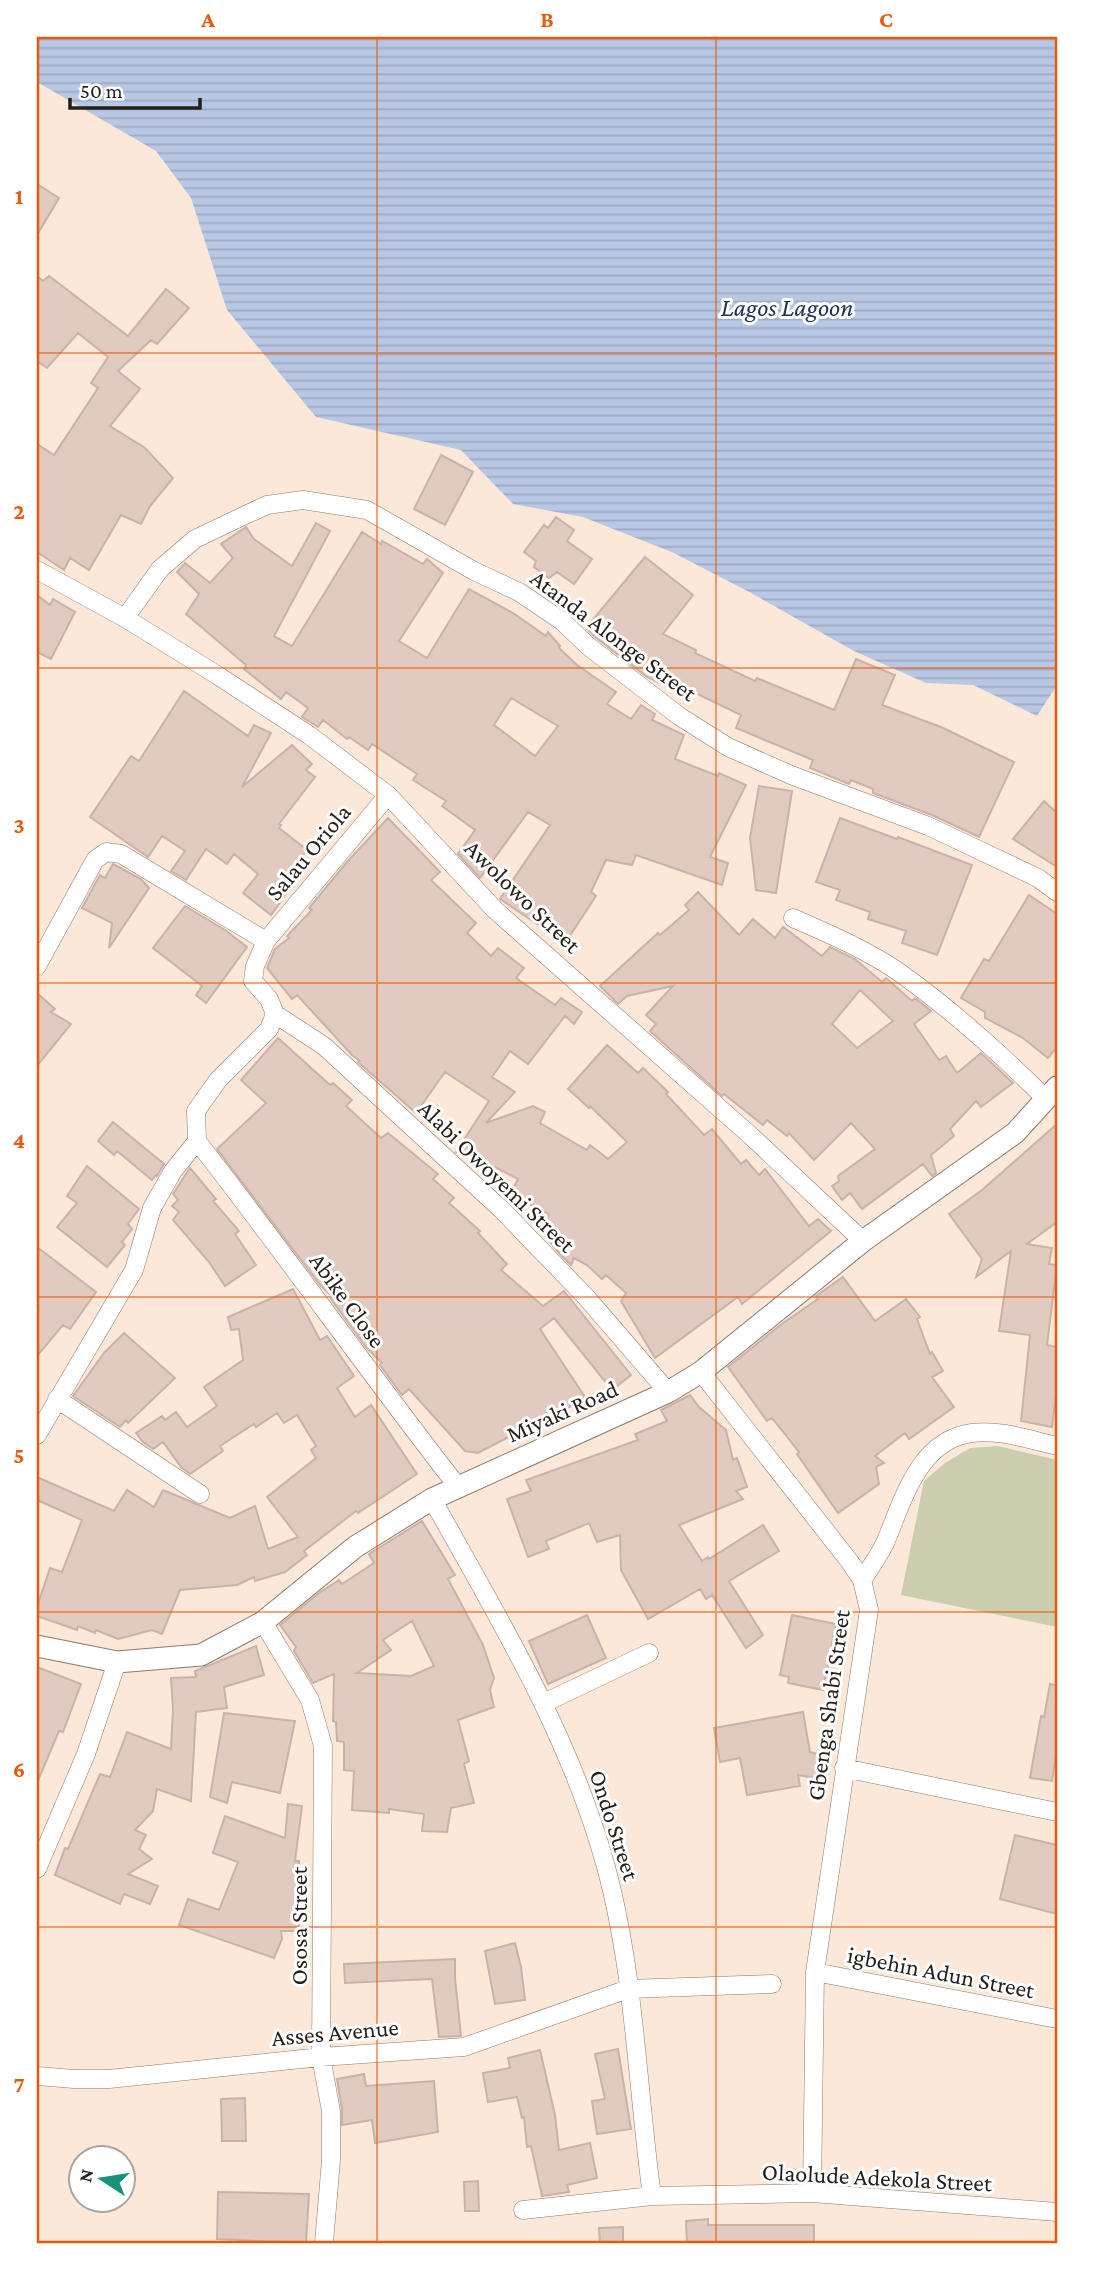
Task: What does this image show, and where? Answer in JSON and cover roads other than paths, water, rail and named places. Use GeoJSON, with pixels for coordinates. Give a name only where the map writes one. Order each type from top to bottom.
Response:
{"type":"FeatureCollection","features":[{"type":"Feature","properties":{"kind":"street","name":"Atanda Alonge Street"},"geometry":{"type":"LineString","coordinates":[[125,618],[160,569],[195,539],[267,505],[303,500],[367,510],[474,571],[519,592],[562,621],[588,646],[669,709],[728,747],[792,775],[928,827],[1038,878],[1057,892]]}},
{"type":"Feature","properties":{"kind":"street","name":"Awolowo Street"},"geometry":{"type":"LineString","coordinates":[[37,570],[125,618],[217,675],[297,728],[388,795],[495,910],[751,1136],[863,1241]]}},
{"type":"Feature","properties":{"kind":"street","name":"Salau Oriola"},"geometry":{"type":"LineString","coordinates":[[275,1014],[269,999],[253,981],[255,966],[266,941],[388,795]]}},
{"type":"Feature","properties":{"kind":"street"},"geometry":{"type":"LineString","coordinates":[[37,966],[95,860],[106,852],[121,854],[266,941]]}},
{"type":"Feature","properties":{"kind":"street"},"geometry":{"type":"LineString","coordinates":[[793,918],[853,945],[902,974],[1052,1093]]}},
{"type":"Feature","properties":{"kind":"street"},"geometry":{"type":"LineString","coordinates":[[37,1435],[134,1270],[152,1208],[173,1171],[197,1141],[196,1111],[218,1080],[269,1028],[275,1014]]}},
{"type":"Feature","properties":{"kind":"street","name":"Alabi Owoyemi Street"},"geometry":{"type":"LineString","coordinates":[[275,1014],[324,1046],[502,1210],[587,1298],[668,1392]]}},
{"type":"Feature","properties":{"kind":"street","name":"Miyaki Road"},"geometry":{"type":"LineString","coordinates":[[37,1646],[117,1662],[201,1655],[263,1622],[355,1547],[432,1499],[668,1392],[701,1372],[863,1241],[1015,1133],[1052,1093]]}},
{"type":"Feature","properties":{"kind":"street","name":"Abike Close"},"geometry":{"type":"LineString","coordinates":[[197,1141],[281,1248],[384,1392],[458,1487]]}},
{"type":"Feature","properties":{"kind":"street","name":"Gbenga Shabi Street"},"geometry":{"type":"LineString","coordinates":[[701,1372],[862,1580],[869,1610],[815,1972],[812,2193]]}},
{"type":"Feature","properties":{"kind":"street"},"geometry":{"type":"LineString","coordinates":[[57,1399],[200,1494]]}},
{"type":"Feature","properties":{"kind":"street"},"geometry":{"type":"LineString","coordinates":[[862,1580],[884,1546],[914,1475],[939,1445],[970,1433],[998,1433],[1057,1446]]}},
{"type":"Feature","properties":{"kind":"street","name":"Ondo Street"},"geometry":{"type":"LineString","coordinates":[[432,1499],[544,1703],[584,1799],[606,1867],[623,1947],[652,2196]]}},
{"type":"Feature","properties":{"kind":"street","name":"Ososa Street"},"geometry":{"type":"LineString","coordinates":[[263,1622],[310,1700],[323,1746],[321,2057],[331,2111],[331,2160],[324,2243]]}},
{"type":"Feature","properties":{"kind":"street"},"geometry":{"type":"LineString","coordinates":[[544,1703],[649,1653]]}},
{"type":"Feature","properties":{"kind":"street"},"geometry":{"type":"LineString","coordinates":[[37,1869],[86,1754],[117,1662]]}},
{"type":"Feature","properties":{"kind":"street"},"geometry":{"type":"LineString","coordinates":[[844,1768],[1057,1812]]}},
{"type":"Feature","properties":{"kind":"street","name":"igbehin Adun Street"},"geometry":{"type":"LineString","coordinates":[[815,1972],[1057,2019]]}},
{"type":"Feature","properties":{"kind":"street"},"geometry":{"type":"LineString","coordinates":[[628,1989],[772,1984]]}},
{"type":"Feature","properties":{"kind":"street","name":"Asses Avenue"},"geometry":{"type":"LineString","coordinates":[[37,2076],[109,2079],[321,2057],[464,2046],[628,1989]]}},
{"type":"Feature","properties":{"kind":"street","name":"Olaolude Adekola Street"},"geometry":{"type":"LineString","coordinates":[[523,2210],[652,2196],[812,2193],[1057,2212]]}},
{"type":"Feature","properties":{"kind":"water","name":"Lagos Lagoon"},"geometry":{"type":"Polygon","coordinates":[[[37,37],[1057,37],[1057,685],[1037,716],[973,685],[926,683],[854,651],[674,553],[583,517],[513,504],[461,450],[316,417],[227,310],[191,198],[156,151],[37,82],[37,37]]]}}]}
